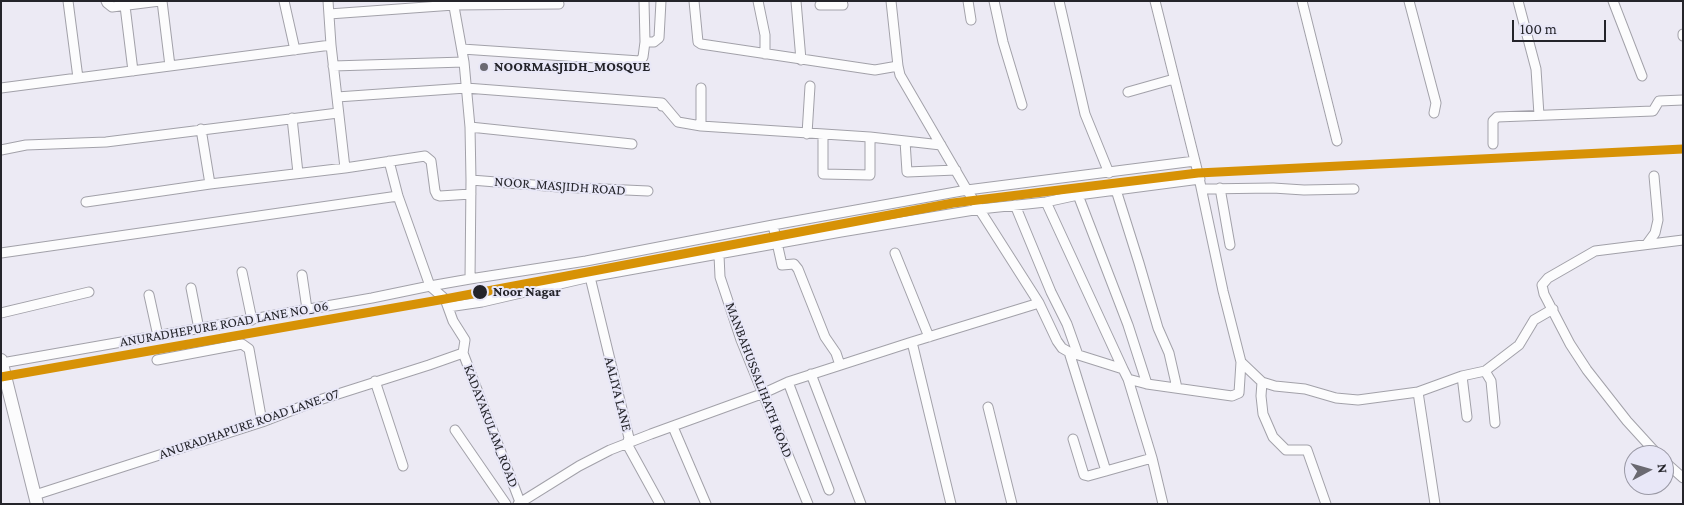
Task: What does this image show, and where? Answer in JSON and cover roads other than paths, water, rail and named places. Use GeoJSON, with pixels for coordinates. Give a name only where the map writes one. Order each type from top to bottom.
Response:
{"type":"FeatureCollection","features":[{"type":"Feature","properties":{"kind":"highway"},"geometry":{"type":"LineString","coordinates":[[2,362],[36,500]]}},
{"type":"Feature","properties":{"kind":"street"},"geometry":{"type":"LineString","coordinates":[[68,1],[78,78]]}},
{"type":"Feature","properties":{"kind":"street"},"geometry":{"type":"LineString","coordinates":[[106,1],[112,7],[161,1],[170,66]]}},
{"type":"Feature","properties":{"kind":"street"},"geometry":{"type":"LineString","coordinates":[[284,1],[295,50]]}},
{"type":"Feature","properties":{"kind":"street"},"geometry":{"type":"LineString","coordinates":[[328,1],[333,66],[345,168]]}},
{"type":"Feature","properties":{"kind":"street"},"geometry":{"type":"LineString","coordinates":[[462,49],[640,61],[643,58],[645,42],[644,1]]}},
{"type":"Feature","properties":{"kind":"street"},"geometry":{"type":"LineString","coordinates":[[645,42],[654,42],[659,38],[661,1]]}},
{"type":"Feature","properties":{"kind":"street"},"geometry":{"type":"LineString","coordinates":[[694,1],[698,42],[701,44],[875,70],[898,66]]}},
{"type":"Feature","properties":{"kind":"street"},"geometry":{"type":"LineString","coordinates":[[758,1],[765,35],[765,54]]}},
{"type":"Feature","properties":{"kind":"street"},"geometry":{"type":"LineString","coordinates":[[796,1],[801,60]]}},
{"type":"Feature","properties":{"kind":"street"},"geometry":{"type":"LineString","coordinates":[[820,5],[842,5],[842,1]]}},
{"type":"Feature","properties":{"kind":"street"},"geometry":{"type":"LineString","coordinates":[[891,1],[900,75],[968,190],[1039,303],[1057,341],[1062,348],[1069,352],[1122,369]]}},
{"type":"Feature","properties":{"kind":"street"},"geometry":{"type":"LineString","coordinates":[[968,1],[971,20]]}},
{"type":"Feature","properties":{"kind":"street"},"geometry":{"type":"LineString","coordinates":[[994,1],[1003,42],[1022,105]]}},
{"type":"Feature","properties":{"kind":"street"},"geometry":{"type":"LineString","coordinates":[[1059,1],[1084,114],[1109,173]]}},
{"type":"Feature","properties":{"kind":"street"},"geometry":{"type":"LineString","coordinates":[[1128,380],[1232,396],[1239,393],[1241,362],[1196,161],[1155,1]]}},
{"type":"Feature","properties":{"kind":"street"},"geometry":{"type":"LineString","coordinates":[[1302,1],[1337,141]]}},
{"type":"Feature","properties":{"kind":"street"},"geometry":{"type":"LineString","coordinates":[[1409,1],[1436,103],[1434,113]]}},
{"type":"Feature","properties":{"kind":"street"},"geometry":{"type":"LineString","coordinates":[[1518,1],[1536,69],[1539,115]]}},
{"type":"Feature","properties":{"kind":"street"},"geometry":{"type":"LineString","coordinates":[[1613,1],[1642,76]]}},
{"type":"Feature","properties":{"kind":"street"},"geometry":{"type":"LineString","coordinates":[[329,14],[453,3],[559,4]]}},
{"type":"Feature","properties":{"kind":"street"},"geometry":{"type":"LineString","coordinates":[[453,3],[464,62],[470,127],[470,279]]}},
{"type":"Feature","properties":{"kind":"street"},"geometry":{"type":"LineString","coordinates":[[125,6],[133,70]]}},
{"type":"Feature","properties":{"kind":"street"},"geometry":{"type":"LineString","coordinates":[[1,88],[331,45]]}},
{"type":"Feature","properties":{"kind":"street"},"geometry":{"type":"LineString","coordinates":[[333,66],[464,62]]}},
{"type":"Feature","properties":{"kind":"street"},"geometry":{"type":"LineString","coordinates":[[1128,92],[1174,79]]}},
{"type":"Feature","properties":{"kind":"street"},"geometry":{"type":"LineString","coordinates":[[807,134],[810,86]]}},
{"type":"Feature","properties":{"kind":"street"},"geometry":{"type":"LineString","coordinates":[[337,97],[466,88],[662,105],[678,122],[701,126],[870,137],[941,144]]}},
{"type":"Feature","properties":{"kind":"street"},"geometry":{"type":"LineString","coordinates":[[701,88],[701,126]]}},
{"type":"Feature","properties":{"kind":"street"},"geometry":{"type":"LineString","coordinates":[[1493,144],[1493,121],[1497,117],[1654,110],[1659,101],[1683,100]]}},
{"type":"Feature","properties":{"kind":"street"},"geometry":{"type":"LineString","coordinates":[[1,150],[26,145],[106,142],[338,113]]}},
{"type":"Feature","properties":{"kind":"street"},"geometry":{"type":"LineString","coordinates":[[292,118],[298,173]]}},
{"type":"Feature","properties":{"kind":"street"},"geometry":{"type":"LineString","coordinates":[[470,127],[632,144]]}},
{"type":"Feature","properties":{"kind":"street"},"geometry":{"type":"LineString","coordinates":[[201,129],[210,184]]}},
{"type":"Feature","properties":{"kind":"street"},"geometry":{"type":"LineString","coordinates":[[823,135],[823,174],[870,175],[870,137]]}},
{"type":"Feature","properties":{"kind":"street"},"geometry":{"type":"LineString","coordinates":[[905,141],[906,172],[956,170]]}},
{"type":"Feature","properties":{"kind":"street"},"geometry":{"type":"LineString","coordinates":[[86,202],[210,184],[428,157],[431,161],[436,195],[471,194]]}},
{"type":"Feature","properties":{"kind":"street"},"geometry":{"type":"LineString","coordinates":[[389,161],[398,196],[430,286]]}},
{"type":"Feature","properties":{"kind":"street","name":"ANURADHEPURE ROAD LANE NO_06"},"geometry":{"type":"LineString","coordinates":[[2,362],[252,320],[470,279],[586,261],[968,190],[1196,161]]}},
{"type":"Feature","properties":{"kind":"street"},"geometry":{"type":"LineString","coordinates":[[1647,244],[1655,233],[1658,220],[1654,176]]}},
{"type":"Feature","properties":{"kind":"street"},"geometry":{"type":"LineString","coordinates":[[448,307],[482,302],[590,277],[980,209],[1046,202],[1078,195],[1200,179]]}},
{"type":"Feature","properties":{"kind":"street","name":"NOOR_MASJIDH ROAD"},"geometry":{"type":"LineString","coordinates":[[471,180],[648,191]]}},
{"type":"Feature","properties":{"kind":"street"},"geometry":{"type":"LineString","coordinates":[[1220,188],[1230,245]]}},
{"type":"Feature","properties":{"kind":"street"},"geometry":{"type":"LineString","coordinates":[[1202,189],[1354,189]]}},
{"type":"Feature","properties":{"kind":"street"},"geometry":{"type":"LineString","coordinates":[[1116,190],[1158,328],[1169,353],[1177,388]]}},
{"type":"Feature","properties":{"kind":"street"},"geometry":{"type":"LineString","coordinates":[[1078,195],[1128,325],[1147,384]]}},
{"type":"Feature","properties":{"kind":"street"},"geometry":{"type":"LineString","coordinates":[[1,253],[398,196]]}},
{"type":"Feature","properties":{"kind":"street"},"geometry":{"type":"LineString","coordinates":[[1046,202],[1128,380],[1152,458],[1163,504]]}},
{"type":"Feature","properties":{"kind":"street"},"geometry":{"type":"LineString","coordinates":[[1015,205],[1051,292],[1067,324],[1078,355]]}},
{"type":"Feature","properties":{"kind":"street"},"geometry":{"type":"LineString","coordinates":[[1209,224],[1226,220]]}},
{"type":"Feature","properties":{"kind":"street"},"geometry":{"type":"LineString","coordinates":[[773,225],[782,265],[794,264],[798,269],[825,337],[836,353],[840,365]]}},
{"type":"Feature","properties":{"kind":"street"},"geometry":{"type":"LineString","coordinates":[[1649,445],[1627,421],[1587,370],[1570,344],[1544,294],[1542,285],[1548,278],[1595,251],[1683,240]]}},
{"type":"Feature","properties":{"kind":"street"},"geometry":{"type":"LineString","coordinates":[[896,253],[929,336]]}},
{"type":"Feature","properties":{"kind":"street","name":"MANBAHUSSALIHATH ROAD"},"geometry":{"type":"LineString","coordinates":[[719,255],[720,277],[741,340],[808,504]]}},
{"type":"Feature","properties":{"kind":"street"},"geometry":{"type":"LineString","coordinates":[[242,272],[252,320]]}},
{"type":"Feature","properties":{"kind":"street"},"geometry":{"type":"LineString","coordinates":[[302,275],[307,309]]}},
{"type":"Feature","properties":{"kind":"street","name":"AALIYA LANE"},"geometry":{"type":"LineString","coordinates":[[590,277],[629,438],[627,444],[660,504]]}},
{"type":"Feature","properties":{"kind":"street","name":"KADAYAKULAM_ROAD"},"geometry":{"type":"LineString","coordinates":[[430,286],[442,296],[464,340],[463,353],[519,503]]}},
{"type":"Feature","properties":{"kind":"street"},"geometry":{"type":"LineString","coordinates":[[191,288],[199,329]]}},
{"type":"Feature","properties":{"kind":"street"},"geometry":{"type":"LineString","coordinates":[[1,313],[90,292]]}},
{"type":"Feature","properties":{"kind":"street"},"geometry":{"type":"LineString","coordinates":[[148,295],[158,336]]}},
{"type":"Feature","properties":{"kind":"street"},"geometry":{"type":"LineString","coordinates":[[519,503],[579,466],[610,450],[811,374],[1039,303]]}},
{"type":"Feature","properties":{"kind":"street"},"geometry":{"type":"LineString","coordinates":[[1241,362],[1262,382],[1275,386],[1305,389],[1336,398],[1358,400],[1418,392],[1462,376],[1485,371],[1519,345],[1534,320],[1553,309]]}},
{"type":"Feature","properties":{"kind":"street"},"geometry":{"type":"LineString","coordinates":[[912,342],[951,504]]}},
{"type":"Feature","properties":{"kind":"street"},"geometry":{"type":"LineString","coordinates":[[157,360],[242,344],[248,349],[262,422]]}},
{"type":"Feature","properties":{"kind":"street"},"geometry":{"type":"LineString","coordinates":[[1069,352],[1106,471]]}},
{"type":"Feature","properties":{"kind":"street","name":"ANURADHAPURE ROAD LANE-07"},"geometry":{"type":"LineString","coordinates":[[36,500],[262,422],[316,400],[429,366],[463,353]]}},
{"type":"Feature","properties":{"kind":"street"},"geometry":{"type":"LineString","coordinates":[[1485,371],[1491,381],[1495,423]]}},
{"type":"Feature","properties":{"kind":"street"},"geometry":{"type":"LineString","coordinates":[[811,374],[860,504]]}},
{"type":"Feature","properties":{"kind":"street"},"geometry":{"type":"LineString","coordinates":[[1462,376],[1467,418]]}},
{"type":"Feature","properties":{"kind":"street"},"geometry":{"type":"LineString","coordinates":[[375,381],[403,466]]}},
{"type":"Feature","properties":{"kind":"street"},"geometry":{"type":"LineString","coordinates":[[788,382],[829,490]]}},
{"type":"Feature","properties":{"kind":"street"},"geometry":{"type":"LineString","coordinates":[[1262,382],[1263,414],[1274,437],[1286,450],[1307,450],[1326,504]]}},
{"type":"Feature","properties":{"kind":"street"},"geometry":{"type":"LineString","coordinates":[[1418,392],[1435,504]]}},
{"type":"Feature","properties":{"kind":"street"},"geometry":{"type":"LineString","coordinates":[[988,407],[1012,504]]}},
{"type":"Feature","properties":{"kind":"street"},"geometry":{"type":"LineString","coordinates":[[673,427],[706,504]]}},
{"type":"Feature","properties":{"kind":"street"},"geometry":{"type":"LineString","coordinates":[[455,430],[506,504]]}},
{"type":"Feature","properties":{"kind":"street"},"geometry":{"type":"LineString","coordinates":[[1073,439],[1084,475],[1088,476],[1152,458]]}},
{"type":"Feature","properties":{"kind":"place","name":"NOORMASJIDH_MOSQUE"},"geometry":{"type":"Point","coordinates":[484,67]}},
{"type":"Feature","properties":{"kind":"place","name":"Noor Nagar"},"geometry":{"type":"Point","coordinates":[480,292]}}]}
